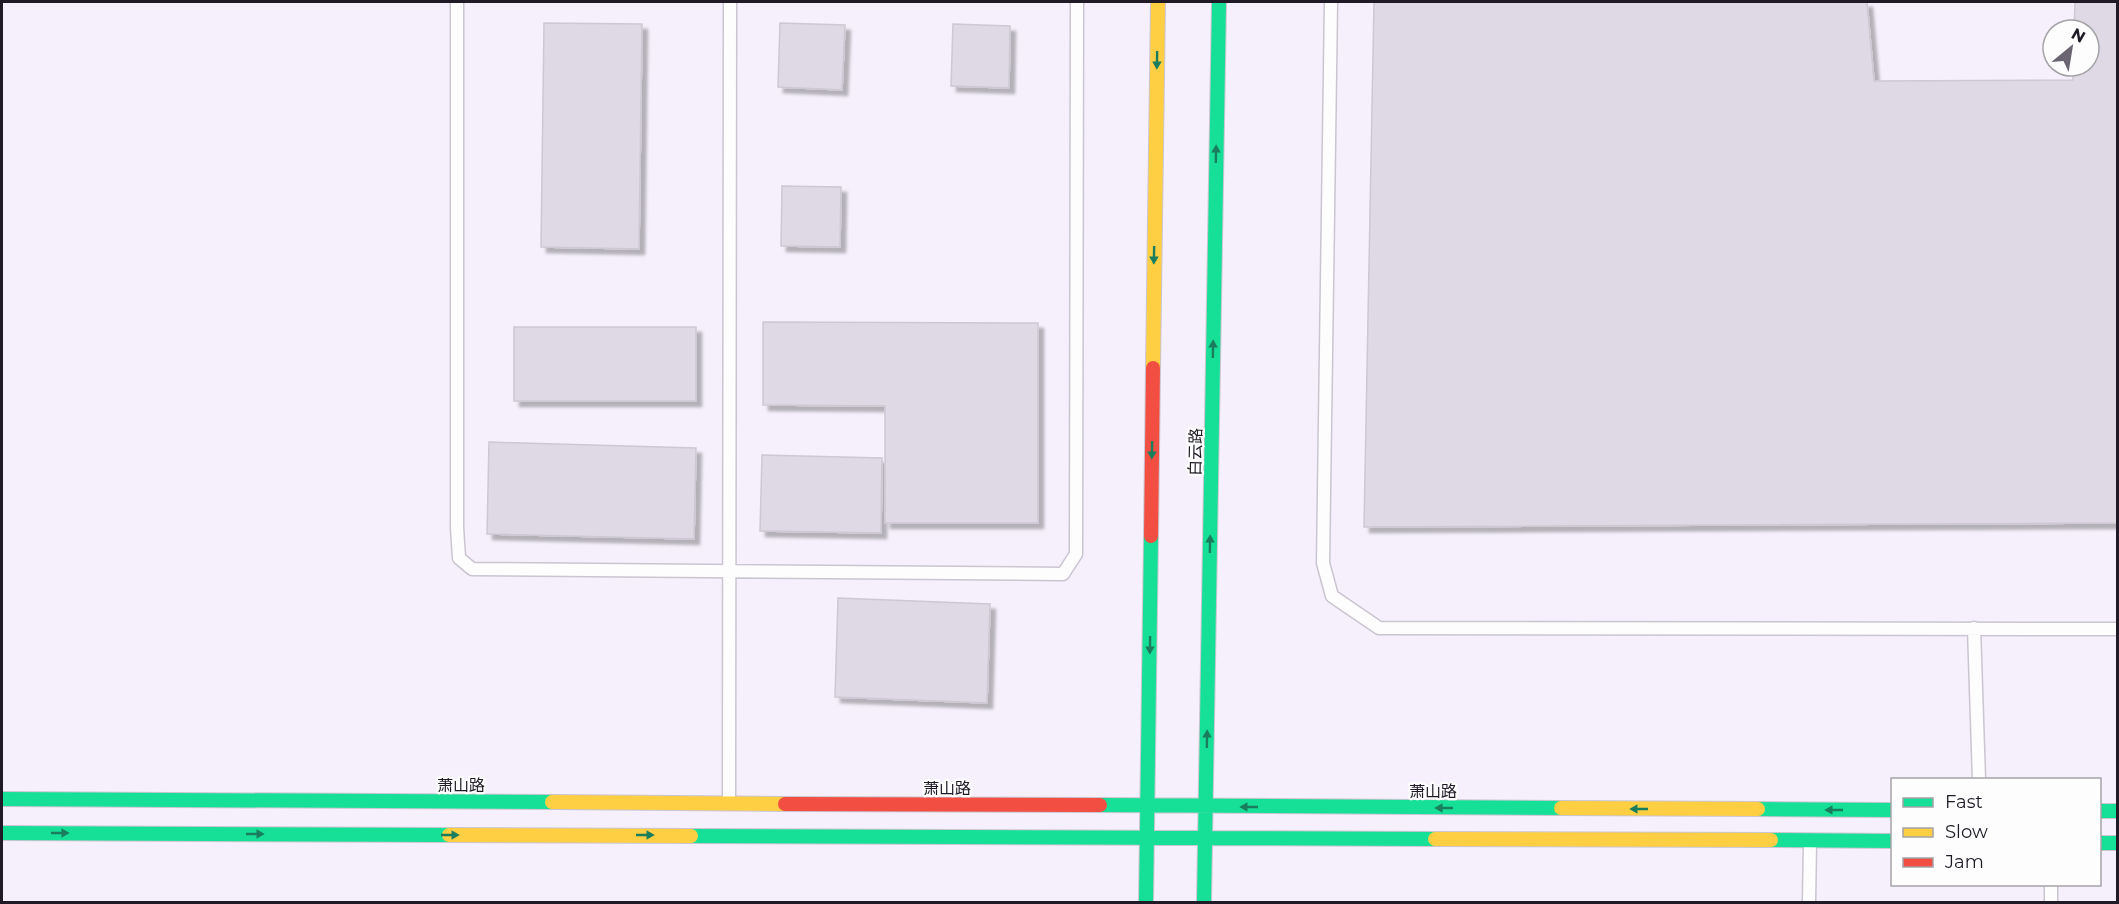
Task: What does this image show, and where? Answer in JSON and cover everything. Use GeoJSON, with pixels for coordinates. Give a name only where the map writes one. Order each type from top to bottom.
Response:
{"type":"FeatureCollection","features":[{"type":"Feature","properties":{"kind":"street"},"geometry":{"type":"LineString","coordinates":[[1146,903],[1158,2]]}},
{"type":"Feature","properties":{"kind":"street","name":"白云路"},"geometry":{"type":"LineString","coordinates":[[1204,903],[1219,2]]}},
{"type":"Feature","properties":{"kind":"street","name":"萧山路"},"geometry":{"type":"LineString","coordinates":[[2,799],[729,820],[1147,837],[1891,841]]}},
{"type":"Feature","properties":{"kind":"street","name":"萧山路"},"geometry":{"type":"LineString","coordinates":[[2,833],[729,820],[1148,806],[1891,810]]}},
{"type":"Feature","properties":{"kind":"street"},"geometry":{"type":"LineString","coordinates":[[2101,811],[2118,811]]}},
{"type":"Feature","properties":{"kind":"street"},"geometry":{"type":"LineString","coordinates":[[2101,843],[2118,843]]}},
{"type":"Feature","properties":{"kind":"lane"},"geometry":{"type":"LineString","coordinates":[[457,2],[457,527],[459,558],[472,569],[1062,574],[1076,554],[1077,2]]}},
{"type":"Feature","properties":{"kind":"lane"},"geometry":{"type":"LineString","coordinates":[[729,820],[730,2]]}},
{"type":"Feature","properties":{"kind":"lane"},"geometry":{"type":"LineString","coordinates":[[1331,2],[1323,563],[1332,596],[1379,628],[2118,629]]}},
{"type":"Feature","properties":{"kind":"lane"},"geometry":{"type":"LineString","coordinates":[[1974,628],[1979,778]]}},
{"type":"Feature","properties":{"kind":"lane"},"geometry":{"type":"LineString","coordinates":[[1809,903],[1810,839]]}},
{"type":"Feature","properties":{"kind":"lane"},"geometry":{"type":"LineString","coordinates":[[2051,886],[2051,903]]}},
{"type":"Feature","properties":{"kind":"building"},"geometry":{"type":"Polygon","coordinates":[[[1374,2],[1867,2],[1874,81],[2101,78],[2101,18],[2074,18],[2075,2],[2118,2],[2118,523],[1364,527],[1374,2]]]}},
{"type":"Feature","properties":{"kind":"building"},"geometry":{"type":"Polygon","coordinates":[[[544,23],[642,24],[639,249],[541,247],[544,23]]]}},
{"type":"Feature","properties":{"kind":"building"},"geometry":{"type":"Polygon","coordinates":[[[780,23],[845,25],[842,90],[778,87],[780,23]]]}},
{"type":"Feature","properties":{"kind":"building"},"geometry":{"type":"Polygon","coordinates":[[[953,24],[1010,26],[1009,88],[951,86],[953,24]]]}},
{"type":"Feature","properties":{"kind":"building"},"geometry":{"type":"Polygon","coordinates":[[[782,186],[841,187],[840,247],[781,246],[782,186]]]}},
{"type":"Feature","properties":{"kind":"building"},"geometry":{"type":"Polygon","coordinates":[[[763,322],[1038,323],[1038,523],[885,523],[885,406],[763,405],[763,322]]]}},
{"type":"Feature","properties":{"kind":"building"},"geometry":{"type":"Polygon","coordinates":[[[514,327],[696,327],[696,401],[514,401],[514,327]]]}},
{"type":"Feature","properties":{"kind":"building"},"geometry":{"type":"Polygon","coordinates":[[[489,442],[696,448],[694,539],[487,534],[489,442]]]}},
{"type":"Feature","properties":{"kind":"building"},"geometry":{"type":"Polygon","coordinates":[[[762,455],[882,458],[881,533],[760,531],[762,455]]]}},
{"type":"Feature","properties":{"kind":"building"},"geometry":{"type":"Polygon","coordinates":[[[838,598],[990,604],[987,703],[835,697],[838,598]]]}},
{"type":"Feature","properties":{"kind":"traffic: fast"},"geometry":{"type":"LineString","coordinates":[[1204,902],[1219,2]]}},
{"type":"Feature","properties":{"kind":"traffic: fast"},"geometry":{"type":"LineString","coordinates":[[1146,902],[1151,536]]}},
{"type":"Feature","properties":{"kind":"traffic: fast"},"geometry":{"type":"LineString","coordinates":[[2,799],[552,802]]}},
{"type":"Feature","properties":{"kind":"traffic: fast"},"geometry":{"type":"LineString","coordinates":[[1100,805],[1561,808]]}},
{"type":"Feature","properties":{"kind":"traffic: fast"},"geometry":{"type":"LineString","coordinates":[[1758,809],[1891,810]]}},
{"type":"Feature","properties":{"kind":"traffic: fast"},"geometry":{"type":"LineString","coordinates":[[2101,811],[2118,811]]}},
{"type":"Feature","properties":{"kind":"traffic: fast"},"geometry":{"type":"LineString","coordinates":[[2,833],[449,835]]}},
{"type":"Feature","properties":{"kind":"traffic: fast"},"geometry":{"type":"LineString","coordinates":[[691,836],[1435,839]]}},
{"type":"Feature","properties":{"kind":"traffic: fast"},"geometry":{"type":"LineString","coordinates":[[1771,840],[1891,841]]}},
{"type":"Feature","properties":{"kind":"traffic: fast"},"geometry":{"type":"LineString","coordinates":[[2101,843],[2118,843]]}},
{"type":"Feature","properties":{"kind":"traffic: slow"},"geometry":{"type":"LineString","coordinates":[[1153,368],[1158,2]]}},
{"type":"Feature","properties":{"kind":"traffic: slow"},"geometry":{"type":"LineString","coordinates":[[552,802],[785,804]]}},
{"type":"Feature","properties":{"kind":"traffic: slow"},"geometry":{"type":"LineString","coordinates":[[1561,808],[1758,809]]}},
{"type":"Feature","properties":{"kind":"traffic: slow"},"geometry":{"type":"LineString","coordinates":[[449,835],[691,836]]}},
{"type":"Feature","properties":{"kind":"traffic: slow"},"geometry":{"type":"LineString","coordinates":[[1435,839],[1771,840]]}},
{"type":"Feature","properties":{"kind":"traffic: jam"},"geometry":{"type":"LineString","coordinates":[[1151,536],[1153,368]]}},
{"type":"Feature","properties":{"kind":"traffic: jam"},"geometry":{"type":"LineString","coordinates":[[785,804],[1100,805]]}}]}
